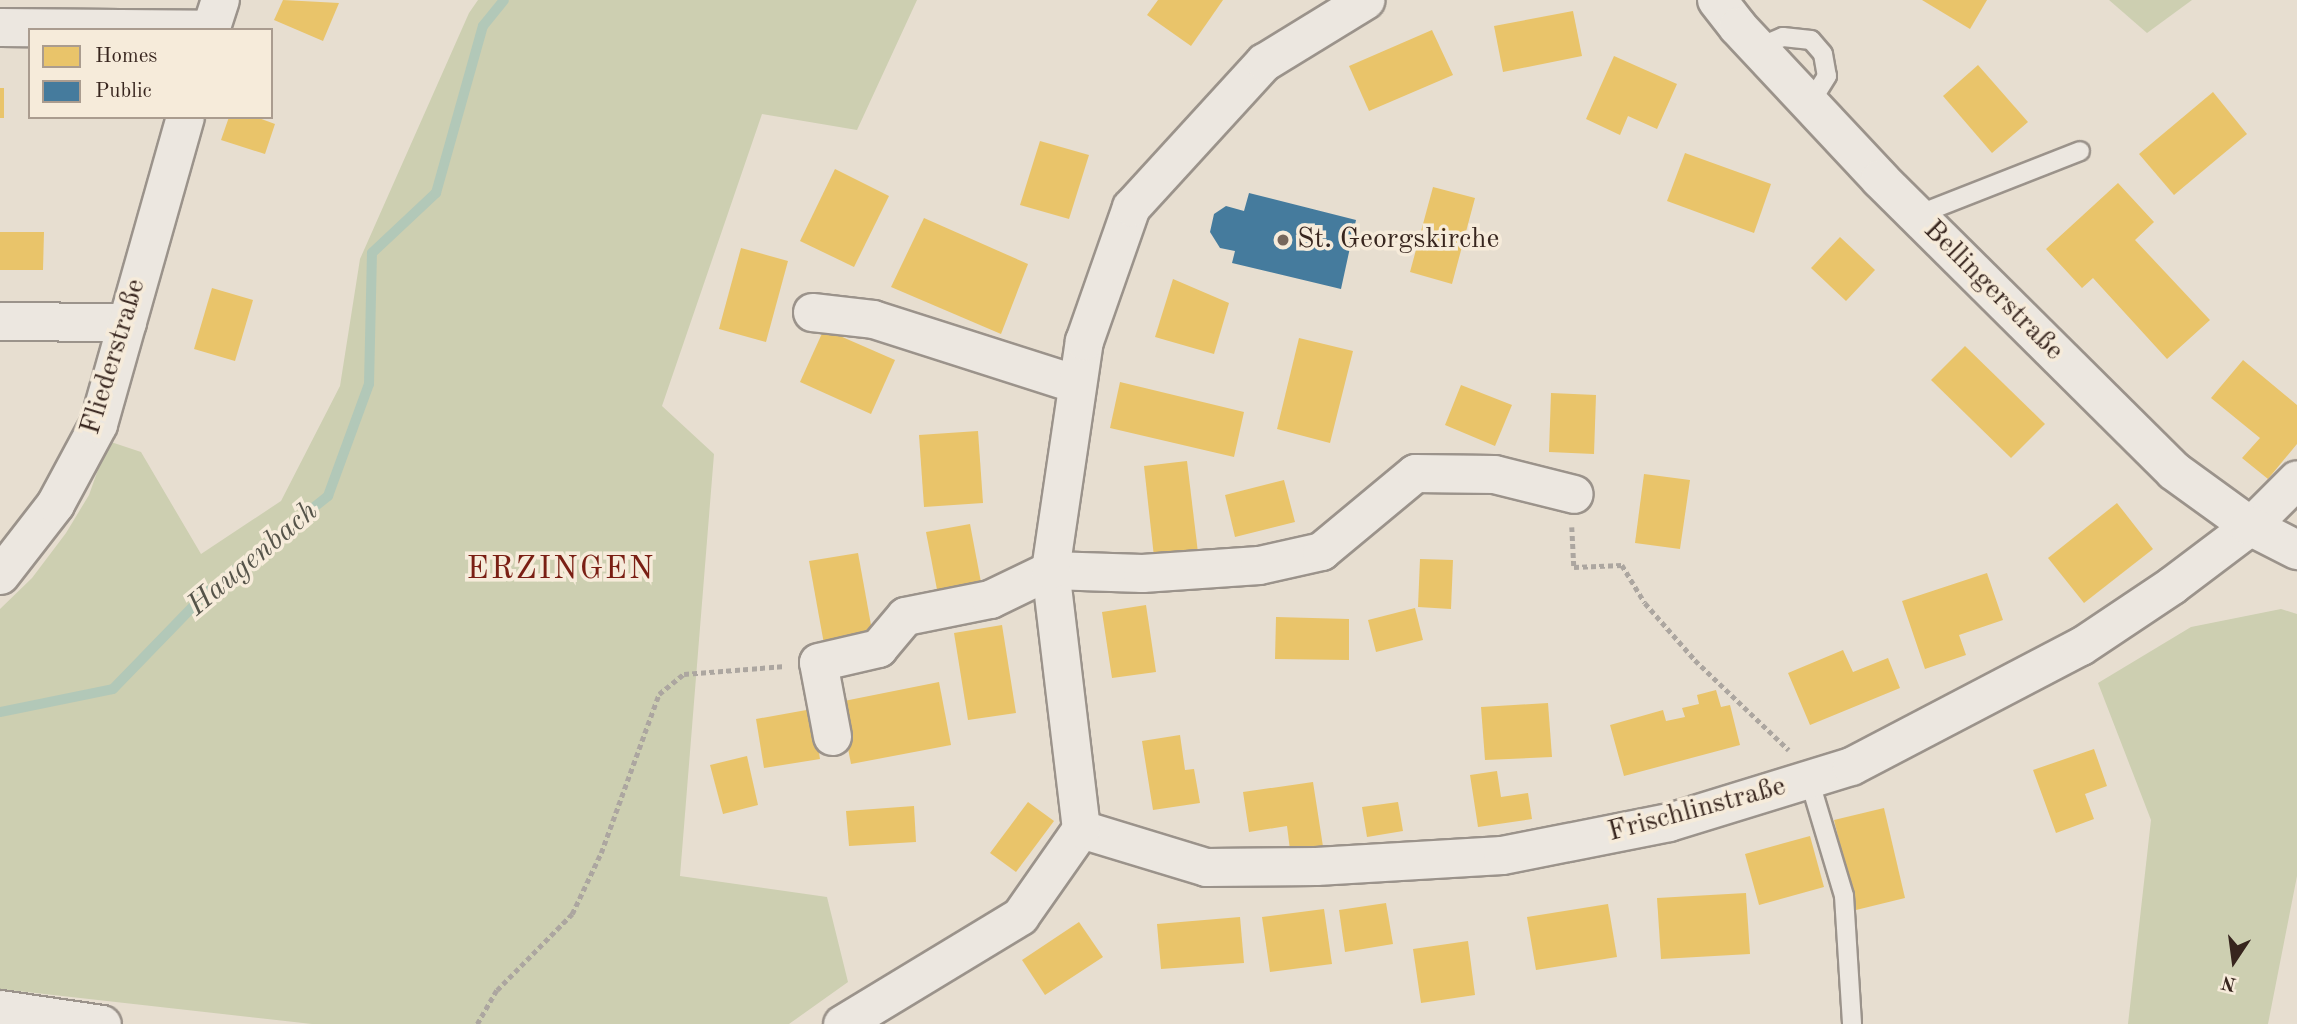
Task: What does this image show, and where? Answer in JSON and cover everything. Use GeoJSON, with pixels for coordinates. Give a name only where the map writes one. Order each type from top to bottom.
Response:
{"type":"FeatureCollection","features":[{"type":"Feature","properties":{"kind":"street"},"geometry":{"type":"LineString","coordinates":[[842,1024],[1020,916],[1081,829],[1050,570],[1084,341],[1132,207],[1264,62],[1365,0]]}},
{"type":"Feature","properties":{"kind":"street","name":"Bellingerstraße"},"geometry":{"type":"LineString","coordinates":[[1717,0],[1757,48],[1917,215],[2174,471],[2250,526],[2297,550]]}},
{"type":"Feature","properties":{"kind":"street"},"geometry":{"type":"LineString","coordinates":[[0,27],[214,19]]}},
{"type":"Feature","properties":{"kind":"street","name":"Fliederstraße"},"geometry":{"type":"LineString","coordinates":[[0,575],[55,503],[98,424],[184,119]]}},
{"type":"Feature","properties":{"kind":"street"},"geometry":{"type":"LineString","coordinates":[[812,312],[873,319],[1077,384]]}},
{"type":"Feature","properties":{"kind":"street"},"geometry":{"type":"LineString","coordinates":[[0,321],[127,322]]}},
{"type":"Feature","properties":{"kind":"street"},"geometry":{"type":"LineString","coordinates":[[832,736],[818,662],[878,648],[905,616],[990,599],[1050,570],[1155,572],[1259,565],[1321,551],[1415,473],[1494,474],[1574,494]]}},
{"type":"Feature","properties":{"kind":"street","name":"Frischlinstraße"},"geometry":{"type":"LineString","coordinates":[[1081,829],[1206,867],[1316,866],[1502,855],[1669,822],[1851,766],[2081,646],[2172,585],[2250,526],[2297,479]]}},
{"type":"Feature","properties":{"kind":"street"},"geometry":{"type":"LineString","coordinates":[[0,1009],[102,1024]]}},
{"type":"Feature","properties":{"kind":"lane"},"geometry":{"type":"LineString","coordinates":[[1917,215],[2080,151]]}},
{"type":"Feature","properties":{"kind":"lane"},"geometry":{"type":"LineString","coordinates":[[1809,779],[1844,897],[1852,1024]]}},
{"type":"Feature","properties":{"kind":"path"},"geometry":{"type":"LineString","coordinates":[[1574,494],[1574,567],[1622,565],[1645,603],[1695,660],[1792,753],[1809,779]]}},
{"type":"Feature","properties":{"kind":"path"},"geometry":{"type":"LineString","coordinates":[[477,1024],[497,990],[572,914],[601,853],[659,694],[684,674],[818,662]]}},
{"type":"Feature","properties":{"kind":"green space"},"geometry":{"type":"Polygon","coordinates":[[[478,0],[917,0],[857,130],[762,114],[662,406],[714,454],[680,876],[827,897],[848,982],[789,1024],[312,1024],[0,989],[0,609],[32,578],[66,533],[89,495],[108,441],[141,452],[201,554],[281,501],[340,386],[360,259],[469,13],[478,0]]]}},
{"type":"Feature","properties":{"kind":"green space"},"geometry":{"type":"Polygon","coordinates":[[[2109,0],[2192,0],[2147,33],[2109,0]]]}},
{"type":"Feature","properties":{"kind":"green space"},"geometry":{"type":"Polygon","coordinates":[[[2281,609],[2297,614],[2297,876],[2268,1024],[2128,1024],[2151,820],[2098,683],[2191,627],[2281,609]]]}},
{"type":"Feature","properties":{"kind":"building: Homes"},"geometry":{"type":"Polygon","coordinates":[[[283,0],[339,3],[323,41],[274,20],[283,0]]]}},
{"type":"Feature","properties":{"kind":"building: Homes"},"geometry":{"type":"Polygon","coordinates":[[[1158,0],[1223,0],[1191,46],[1147,15],[1158,0]]]}},
{"type":"Feature","properties":{"kind":"building: Homes"},"geometry":{"type":"Polygon","coordinates":[[[1922,0],[1987,0],[1970,29],[1922,0]]]}},
{"type":"Feature","properties":{"kind":"building: Homes"},"geometry":{"type":"Polygon","coordinates":[[[1573,11],[1582,56],[1503,72],[1494,26],[1573,11]]]}},
{"type":"Feature","properties":{"kind":"building: Homes"},"geometry":{"type":"Polygon","coordinates":[[[1432,30],[1453,75],[1369,111],[1349,66],[1432,30]]]}},
{"type":"Feature","properties":{"kind":"building: Homes"},"geometry":{"type":"Polygon","coordinates":[[[1614,56],[1677,84],[1657,129],[1628,116],[1620,135],[1586,119],[1614,56]]]}},
{"type":"Feature","properties":{"kind":"building: Homes"},"geometry":{"type":"Polygon","coordinates":[[[1978,65],[2028,122],[1992,153],[1943,96],[1978,65]]]}},
{"type":"Feature","properties":{"kind":"building: Homes"},"geometry":{"type":"Polygon","coordinates":[[[0,88],[4,88],[4,118],[0,118],[0,88]]]}},
{"type":"Feature","properties":{"kind":"building: Homes"},"geometry":{"type":"Polygon","coordinates":[[[2213,92],[2247,134],[2174,195],[2139,154],[2213,92]]]}},
{"type":"Feature","properties":{"kind":"building: Homes"},"geometry":{"type":"Polygon","coordinates":[[[228,119],[261,119],[275,124],[265,154],[221,140],[228,119]]]}},
{"type":"Feature","properties":{"kind":"building: Homes"},"geometry":{"type":"Polygon","coordinates":[[[1040,141],[1089,155],[1069,219],[1020,205],[1040,141]]]}},
{"type":"Feature","properties":{"kind":"building: Homes"},"geometry":{"type":"Polygon","coordinates":[[[1685,153],[1771,184],[1754,233],[1667,201],[1685,153]]]}},
{"type":"Feature","properties":{"kind":"building: Homes"},"geometry":{"type":"Polygon","coordinates":[[[835,169],[889,196],[854,267],[800,241],[835,169]]]}},
{"type":"Feature","properties":{"kind":"building: Homes"},"geometry":{"type":"Polygon","coordinates":[[[2118,183],[2154,222],[2135,240],[2210,320],[2167,359],[2093,278],[2082,288],[2046,249],[2118,183]]]}},
{"type":"Feature","properties":{"kind":"building: Homes"},"geometry":{"type":"Polygon","coordinates":[[[1433,187],[1475,198],[1452,284],[1410,272],[1433,187]]]}},
{"type":"Feature","properties":{"kind":"building: Homes"},"geometry":{"type":"Polygon","coordinates":[[[924,218],[1028,264],[1001,334],[891,287],[924,218]]]}},
{"type":"Feature","properties":{"kind":"building: Homes"},"geometry":{"type":"Polygon","coordinates":[[[0,232],[44,232],[43,270],[0,270],[0,232]]]}},
{"type":"Feature","properties":{"kind":"building: Homes"},"geometry":{"type":"Polygon","coordinates":[[[1840,237],[1875,270],[1846,301],[1811,268],[1840,237]]]}},
{"type":"Feature","properties":{"kind":"building: Homes"},"geometry":{"type":"Polygon","coordinates":[[[741,248],[788,261],[766,342],[719,329],[741,248]]]}},
{"type":"Feature","properties":{"kind":"building: Homes"},"geometry":{"type":"Polygon","coordinates":[[[1173,279],[1229,303],[1214,354],[1155,337],[1173,279]]]}},
{"type":"Feature","properties":{"kind":"building: Homes"},"geometry":{"type":"Polygon","coordinates":[[[212,288],[253,300],[235,361],[194,349],[212,288]]]}},
{"type":"Feature","properties":{"kind":"building: Homes"},"geometry":{"type":"Polygon","coordinates":[[[824,329],[895,360],[871,414],[800,382],[824,329]]]}},
{"type":"Feature","properties":{"kind":"building: Homes"},"geometry":{"type":"Polygon","coordinates":[[[1299,338],[1353,351],[1330,443],[1277,429],[1299,338]]]}},
{"type":"Feature","properties":{"kind":"building: Homes"},"geometry":{"type":"Polygon","coordinates":[[[1965,346],[2045,424],[2011,458],[1931,380],[1965,346]]]}},
{"type":"Feature","properties":{"kind":"building: Homes"},"geometry":{"type":"Polygon","coordinates":[[[2243,360],[2297,405],[2297,444],[2268,479],[2242,458],[2260,438],[2211,398],[2243,360]]]}},
{"type":"Feature","properties":{"kind":"building: Homes"},"geometry":{"type":"Polygon","coordinates":[[[1120,382],[1244,412],[1234,457],[1110,428],[1120,382]]]}},
{"type":"Feature","properties":{"kind":"building: Homes"},"geometry":{"type":"Polygon","coordinates":[[[1461,385],[1512,405],[1495,446],[1445,425],[1461,385]]]}},
{"type":"Feature","properties":{"kind":"building: Homes"},"geometry":{"type":"Polygon","coordinates":[[[1551,393],[1596,395],[1594,454],[1549,452],[1551,393]]]}},
{"type":"Feature","properties":{"kind":"building: Homes"},"geometry":{"type":"Polygon","coordinates":[[[978,431],[983,503],[924,507],[919,435],[978,431]]]}},
{"type":"Feature","properties":{"kind":"building: Homes"},"geometry":{"type":"Polygon","coordinates":[[[1187,461],[1199,561],[1155,566],[1144,466],[1187,461]]]}},
{"type":"Feature","properties":{"kind":"building: Homes"},"geometry":{"type":"Polygon","coordinates":[[[1644,474],[1690,480],[1680,549],[1635,543],[1644,474]]]}},
{"type":"Feature","properties":{"kind":"building: Homes"},"geometry":{"type":"Polygon","coordinates":[[[1284,480],[1295,522],[1235,537],[1225,495],[1284,480]]]}},
{"type":"Feature","properties":{"kind":"building: Homes"},"geometry":{"type":"Polygon","coordinates":[[[2117,503],[2153,549],[2084,603],[2048,558],[2117,503]]]}},
{"type":"Feature","properties":{"kind":"building: Homes"},"geometry":{"type":"Polygon","coordinates":[[[970,524],[983,593],[939,600],[926,532],[970,524]]]}},
{"type":"Feature","properties":{"kind":"building: Homes"},"geometry":{"type":"Polygon","coordinates":[[[858,553],[873,636],[824,644],[809,561],[858,553]]]}},
{"type":"Feature","properties":{"kind":"building: Homes"},"geometry":{"type":"Polygon","coordinates":[[[1420,559],[1453,560],[1451,609],[1418,607],[1420,559]]]}},
{"type":"Feature","properties":{"kind":"building: Homes"},"geometry":{"type":"Polygon","coordinates":[[[1987,573],[2003,620],[1959,635],[1966,655],[1925,669],[1902,601],[1987,573]]]}},
{"type":"Feature","properties":{"kind":"building: Homes"},"geometry":{"type":"Polygon","coordinates":[[[1146,605],[1156,672],[1112,678],[1102,612],[1146,605]]]}},
{"type":"Feature","properties":{"kind":"building: Homes"},"geometry":{"type":"Polygon","coordinates":[[[1415,608],[1423,640],[1376,652],[1368,620],[1415,608]]]}},
{"type":"Feature","properties":{"kind":"building: Homes"},"geometry":{"type":"Polygon","coordinates":[[[1276,617],[1349,619],[1349,660],[1275,659],[1276,617]]]}},
{"type":"Feature","properties":{"kind":"building: Homes"},"geometry":{"type":"Polygon","coordinates":[[[1002,625],[1016,713],[968,720],[954,633],[1002,625]]]}},
{"type":"Feature","properties":{"kind":"building: Homes"},"geometry":{"type":"Polygon","coordinates":[[[1843,650],[1853,672],[1888,658],[1900,688],[1810,725],[1788,673],[1843,650]]]}},
{"type":"Feature","properties":{"kind":"building: Homes"},"geometry":{"type":"Polygon","coordinates":[[[939,682],[951,745],[851,764],[839,702],[939,682]]]}},
{"type":"Feature","properties":{"kind":"building: Homes"},"geometry":{"type":"Polygon","coordinates":[[[1716,690],[1721,707],[1730,705],[1740,745],[1624,776],[1610,725],[1663,710],[1666,721],[1685,717],[1682,708],[1699,704],[1697,695],[1716,690]]]}},
{"type":"Feature","properties":{"kind":"building: Homes"},"geometry":{"type":"Polygon","coordinates":[[[1548,703],[1552,757],[1485,760],[1481,707],[1548,703]]]}},
{"type":"Feature","properties":{"kind":"building: Homes"},"geometry":{"type":"Polygon","coordinates":[[[812,709],[820,759],[764,768],[756,719],[812,709]]]}},
{"type":"Feature","properties":{"kind":"building: Homes"},"geometry":{"type":"Polygon","coordinates":[[[1180,735],[1185,770],[1194,769],[1200,803],[1153,810],[1142,741],[1180,735]]]}},
{"type":"Feature","properties":{"kind":"building: Homes"},"geometry":{"type":"Polygon","coordinates":[[[2094,749],[2107,786],[2085,794],[2094,819],[2056,833],[2033,770],[2094,749]]]}},
{"type":"Feature","properties":{"kind":"building: Homes"},"geometry":{"type":"Polygon","coordinates":[[[747,756],[758,805],[723,814],[710,765],[747,756]]]}},
{"type":"Feature","properties":{"kind":"building: Homes"},"geometry":{"type":"Polygon","coordinates":[[[1497,771],[1501,797],[1528,793],[1532,819],[1478,827],[1470,775],[1497,771]]]}},
{"type":"Feature","properties":{"kind":"building: Homes"},"geometry":{"type":"Polygon","coordinates":[[[1313,782],[1324,853],[1291,858],[1287,826],[1249,832],[1243,792],[1313,782]]]}},
{"type":"Feature","properties":{"kind":"building: Homes"},"geometry":{"type":"Polygon","coordinates":[[[1028,802],[1054,821],[1016,872],[990,853],[1028,802]]]}},
{"type":"Feature","properties":{"kind":"building: Homes"},"geometry":{"type":"Polygon","coordinates":[[[1398,802],[1403,831],[1367,837],[1362,807],[1398,802]]]}},
{"type":"Feature","properties":{"kind":"building: Homes"},"geometry":{"type":"Polygon","coordinates":[[[914,806],[916,842],[849,846],[846,811],[914,806]]]}},
{"type":"Feature","properties":{"kind":"building: Homes"},"geometry":{"type":"Polygon","coordinates":[[[1884,808],[1905,898],[1856,910],[1834,820],[1884,808]]]}},
{"type":"Feature","properties":{"kind":"building: Homes"},"geometry":{"type":"Polygon","coordinates":[[[1810,836],[1824,887],[1759,905],[1745,854],[1810,836]]]}},
{"type":"Feature","properties":{"kind":"building: Homes"},"geometry":{"type":"Polygon","coordinates":[[[1746,893],[1750,954],[1661,959],[1657,898],[1746,893]]]}},
{"type":"Feature","properties":{"kind":"building: Homes"},"geometry":{"type":"Polygon","coordinates":[[[1386,903],[1393,944],[1345,952],[1339,910],[1386,903]]]}},
{"type":"Feature","properties":{"kind":"building: Homes"},"geometry":{"type":"Polygon","coordinates":[[[1608,904],[1617,957],[1536,970],[1527,917],[1608,904]]]}},
{"type":"Feature","properties":{"kind":"building: Homes"},"geometry":{"type":"Polygon","coordinates":[[[1324,909],[1332,964],[1270,972],[1262,917],[1324,909]]]}},
{"type":"Feature","properties":{"kind":"building: Homes"},"geometry":{"type":"Polygon","coordinates":[[[1240,917],[1244,963],[1161,969],[1157,924],[1240,917]]]}},
{"type":"Feature","properties":{"kind":"building: Homes"},"geometry":{"type":"Polygon","coordinates":[[[1079,922],[1103,957],[1045,995],[1022,960],[1079,922]]]}},
{"type":"Feature","properties":{"kind":"building: Homes"},"geometry":{"type":"Polygon","coordinates":[[[1468,941],[1475,995],[1421,1003],[1413,949],[1468,941]]]}},
{"type":"Feature","properties":{"kind":"building: Public","name":"St. Georgskirche"},"geometry":{"type":"Polygon","coordinates":[[[1249,193],[1356,220],[1341,289],[1232,263],[1235,251],[1220,248],[1210,232],[1214,214],[1226,206],[1244,211],[1249,193]]]}},
{"type":"Feature","properties":{"kind":"waterway","name":"Haugenbach"},"geometry":{"type":"LineString","coordinates":[[0,712],[113,689],[204,595],[328,496],[369,384],[372,253],[436,193],[483,26],[504,0]]}},
{"type":"Feature","properties":{"kind":"place","name":"St. Georgskirche"},"geometry":{"type":"Point","coordinates":[1283,240]}},
{"type":"Feature","properties":{"kind":"district","name":"ERZINGEN"},"geometry":{"type":"Point","coordinates":[561,570]}}]}
